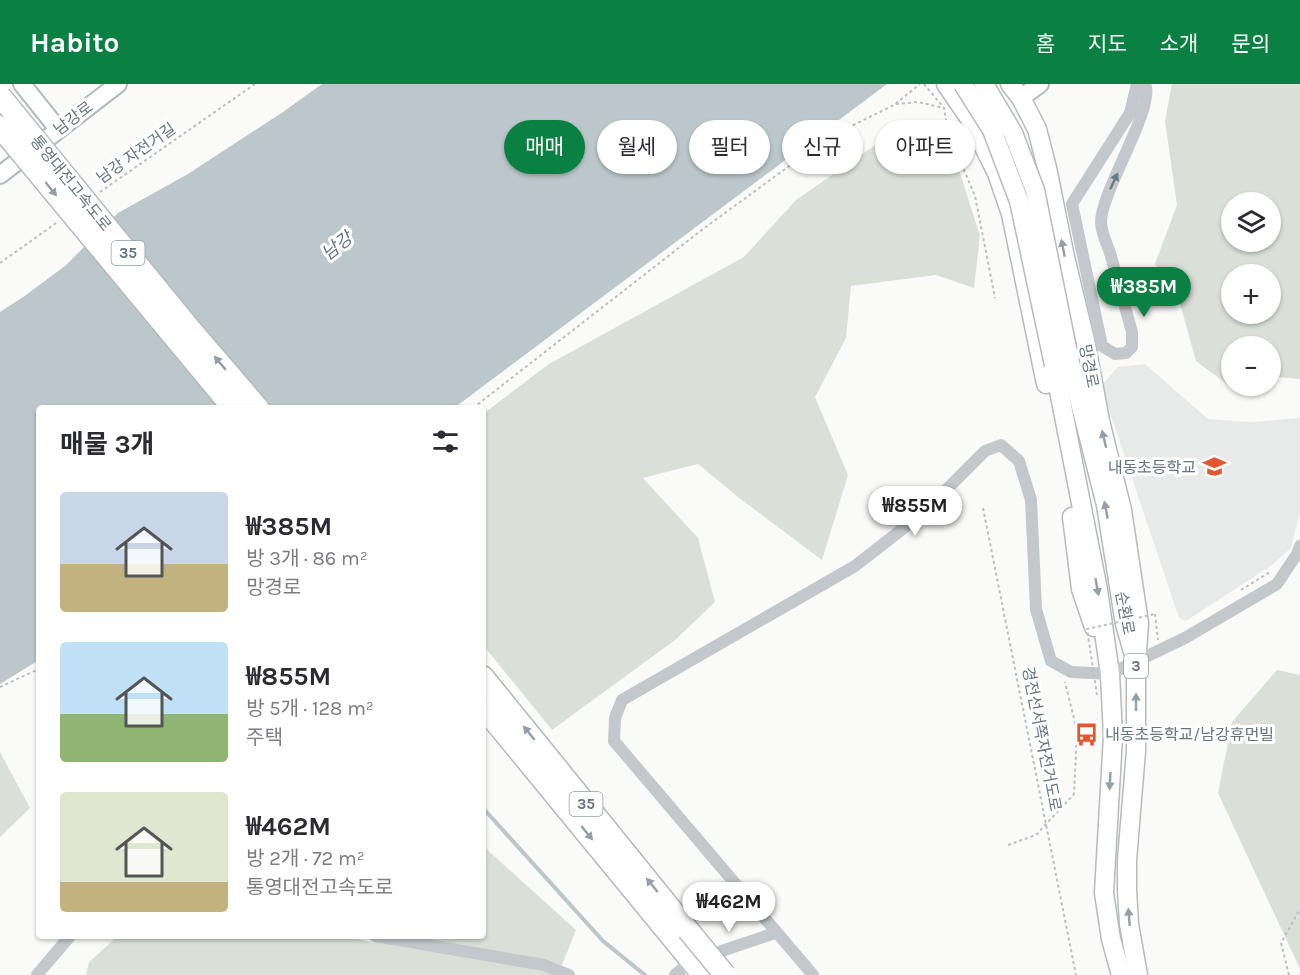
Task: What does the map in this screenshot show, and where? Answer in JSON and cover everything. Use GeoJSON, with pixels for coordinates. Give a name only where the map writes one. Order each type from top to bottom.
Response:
{"type":"FeatureCollection","features":[{"type":"Feature","properties":{"kind":"highway","name":"통영대전고속도로"},"geometry":{"type":"LineString","coordinates":[[0,96],[186,324],[255,405]]}},
{"type":"Feature","properties":{"kind":"highway","name":"통영대전고속도로"},"geometry":{"type":"LineString","coordinates":[[0,127],[231,405]]}},
{"type":"Feature","properties":{"kind":"highway","name":"35"},"geometry":{"type":"LineString","coordinates":[[486,681],[681,934],[697,968]]}},
{"type":"Feature","properties":{"kind":"highway","name":"35"},"geometry":{"type":"LineString","coordinates":[[486,710],[681,934],[725,975]]}},
{"type":"Feature","properties":{"kind":"main road"},"geometry":{"type":"LineString","coordinates":[[946,84],[970,119],[997,172],[1011,214],[1067,480],[1081,589],[1110,674]]}},
{"type":"Feature","properties":{"kind":"main road","name":"3"},"geometry":{"type":"LineString","coordinates":[[963,84],[992,130],[1019,201],[1062,364]]}},
{"type":"Feature","properties":{"kind":"main road","name":"3"},"geometry":{"type":"LineString","coordinates":[[984,84],[1013,133],[1035,190],[1062,364]]}},
{"type":"Feature","properties":{"kind":"main road"},"geometry":{"type":"LineString","coordinates":[[970,119],[1015,91]]}},
{"type":"Feature","properties":{"kind":"main road","name":"망경로"},"geometry":{"type":"LineString","coordinates":[[1015,91],[1037,129],[1047,168],[1085,340],[1100,421],[1122,510],[1140,623],[1136,662]]}},
{"type":"Feature","properties":{"kind":"main road","name":"순환로"},"geometry":{"type":"LineString","coordinates":[[1062,364],[1106,505],[1125,624],[1136,662],[1136,751],[1127,860],[1127,890],[1129,924],[1138,975]]}},
{"type":"Feature","properties":{"kind":"main road","name":"순환로"},"geometry":{"type":"LineString","coordinates":[[1062,364],[1110,674],[1113,736],[1104,893],[1111,939],[1121,975]]}},
{"type":"Feature","properties":{"kind":"street"},"geometry":{"type":"LineString","coordinates":[[22,84],[58,129]]}},
{"type":"Feature","properties":{"kind":"street","name":"남강로"},"geometry":{"type":"LineString","coordinates":[[0,175],[118,84]]}},
{"type":"Feature","properties":{"kind":"street"},"geometry":{"type":"LineString","coordinates":[[1015,91],[1040,84]]}},
{"type":"Feature","properties":{"kind":"street"},"geometry":{"type":"LineString","coordinates":[[1137,84],[1130,113],[1072,204],[1102,346],[1114,354],[1126,353],[1132,347],[1132,333],[1101,223],[1106,198],[1123,162],[1143,109],[1148,90],[1145,84]]}},
{"type":"Feature","properties":{"kind":"street"},"geometry":{"type":"LineString","coordinates":[[813,975],[614,741],[615,718],[622,700],[855,566],[922,513],[985,451],[1001,445],[1019,461],[1031,500],[1036,609],[1051,661],[1071,672],[1110,674],[1185,638],[1277,584],[1300,546]]}},
{"type":"Feature","properties":{"kind":"street"},"geometry":{"type":"LineString","coordinates":[[675,975],[697,968],[776,933]]}},
{"type":"Feature","properties":{"kind":"street"},"geometry":{"type":"LineString","coordinates":[[37,975],[67,939]]}},
{"type":"Feature","properties":{"kind":"street"},"geometry":{"type":"LineString","coordinates":[[392,939],[544,965],[569,975]]}},
{"type":"Feature","properties":{"kind":"path","name":"남강 자전거길"},"geometry":{"type":"LineString","coordinates":[[100,193],[255,84]]}},
{"type":"Feature","properties":{"kind":"path"},"geometry":{"type":"LineString","coordinates":[[477,405],[703,229],[830,137],[894,105],[922,84],[944,108],[948,132],[975,196],[995,298]]}},
{"type":"Feature","properties":{"kind":"path"},"geometry":{"type":"LineString","coordinates":[[894,105],[918,102],[944,108]]}},
{"type":"Feature","properties":{"kind":"path"},"geometry":{"type":"LineString","coordinates":[[0,263],[63,218]]}},
{"type":"Feature","properties":{"kind":"path","name":"경전선서쪽자전거도로"},"geometry":{"type":"LineString","coordinates":[[983,508],[1076,975]]}},
{"type":"Feature","properties":{"kind":"path"},"geometry":{"type":"LineString","coordinates":[[1097,695],[1087,629],[1155,615],[1158,643]]}},
{"type":"Feature","properties":{"kind":"path"},"geometry":{"type":"LineString","coordinates":[[1008,845],[1036,835],[1074,794],[1077,731],[1062,667]]}},
{"type":"Feature","properties":{"kind":"path"},"geometry":{"type":"LineString","coordinates":[[0,687],[36,670]]}},
{"type":"Feature","properties":{"kind":"path"},"geometry":{"type":"LineString","coordinates":[[1077,731],[1097,720]]}},
{"type":"Feature","properties":{"kind":"path"},"geometry":{"type":"LineString","coordinates":[[1289,975],[1281,943],[1300,909]]}},
{"type":"Feature","properties":{"kind":"shaded area"},"geometry":{"type":"Polygon","coordinates":[[[1172,84],[1300,84],[1300,379],[1281,377],[1281,336],[1221,336],[1221,380],[1196,361],[1178,296],[1155,264],[1177,205],[1165,121],[1172,84]]]}},
{"type":"Feature","properties":{"kind":"shaded area"},"geometry":{"type":"Polygon","coordinates":[[[874,146],[875,174],[960,174],[980,236],[974,288],[936,275],[851,286],[846,338],[815,397],[848,475],[822,560],[698,464],[643,478],[698,538],[715,602],[675,640],[552,730],[486,649],[486,412],[549,364],[744,257],[796,200],[834,174],[863,174],[863,154],[874,146]]]}},
{"type":"Feature","properties":{"kind":"shaded area","name":"내동초등학교"},"geometry":{"type":"Polygon","coordinates":[[[1145,364],[1208,419],[1251,422],[1300,418],[1300,512],[1291,548],[1272,565],[1186,621],[1179,618],[1101,386],[1118,367],[1145,364]]]}},
{"type":"Feature","properties":{"kind":"shaded area"},"geometry":{"type":"Polygon","coordinates":[[[1277,670],[1300,675],[1300,969],[1218,793],[1232,722],[1277,670]]]}},
{"type":"Feature","properties":{"kind":"shaded area"},"geometry":{"type":"Polygon","coordinates":[[[0,752],[30,808],[0,837],[0,752]]]}},
{"type":"Feature","properties":{"kind":"shaded area"},"geometry":{"type":"Polygon","coordinates":[[[486,849],[576,930],[558,975],[86,975],[89,962],[115,939],[357,939],[374,943],[375,939],[486,939],[486,849]]]}},
{"type":"Feature","properties":{"kind":"water","name":"남강"},"geometry":{"type":"Polygon","coordinates":[[[322,84],[887,84],[839,120],[782,120],[782,163],[770,172],[770,120],[689,120],[689,174],[767,174],[458,405],[36,405],[36,662],[0,684],[0,312],[65,266],[118,213],[188,174],[322,84]]]}},
{"type":"Feature","properties":{"kind":"waterway"},"geometry":{"type":"LineString","coordinates":[[486,811],[603,941],[645,975]]}},
{"type":"Feature","properties":{"kind":"place","name":"내동초등학교"},"geometry":{"type":"Point","coordinates":[1214,467]}},
{"type":"Feature","properties":{"kind":"place","name":"내동초등학교/남강휴먼빌"},"geometry":{"type":"Point","coordinates":[1087,734]}}]}
